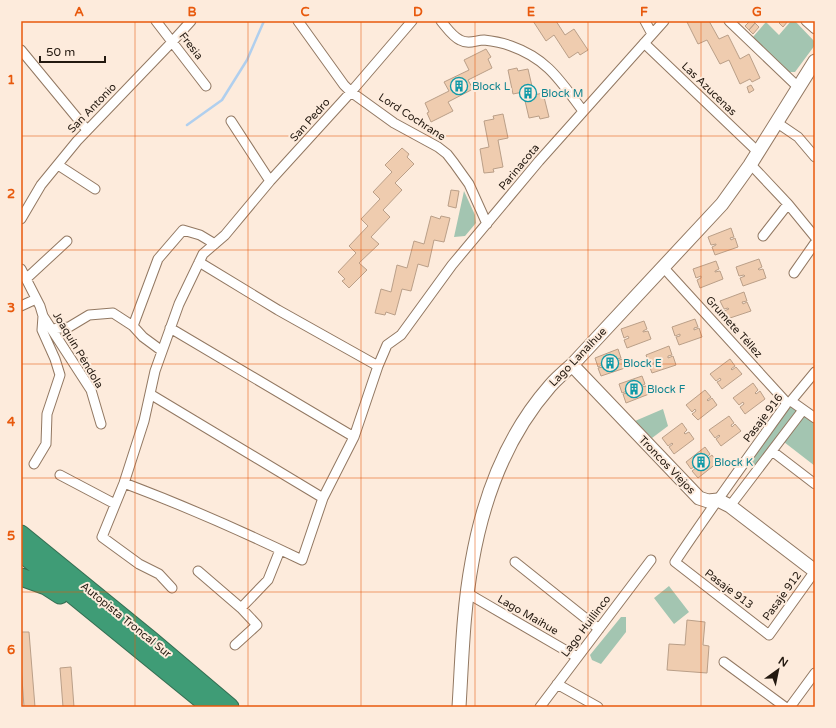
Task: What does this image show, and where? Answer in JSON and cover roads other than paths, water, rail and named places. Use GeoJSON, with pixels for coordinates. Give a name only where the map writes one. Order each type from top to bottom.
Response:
{"type":"FeatureCollection","features":[{"type":"Feature","properties":{"kind":"highway","name":"Autopista Troncal Sur"},"geometry":{"type":"LineString","coordinates":[[22,539],[164,668],[210,707]]}},
{"type":"Feature","properties":{"kind":"highway","name":"Autopista Troncal Sur"},"geometry":{"type":"LineString","coordinates":[[22,539],[151,640],[230,707]]}},
{"type":"Feature","properties":{"kind":"highway"},"geometry":{"type":"LineString","coordinates":[[21,577],[34,581],[56,592],[164,668]]}},
{"type":"Feature","properties":{"kind":"main road","name":"Lago Lanalhue"},"geometry":{"type":"LineString","coordinates":[[459,707],[467,593],[475,543],[490,493],[503,459],[520,427],[550,385],[572,365],[722,204],[750,165],[798,87],[814,67]]}},
{"type":"Feature","properties":{"kind":"main road","name":"Troncos Viejos"},"geometry":{"type":"LineString","coordinates":[[572,365],[699,498],[708,501],[718,500],[730,506],[815,571]]}},
{"type":"Feature","properties":{"kind":"street","name":"Fresia"},"geometry":{"type":"LineString","coordinates":[[156,21],[206,86]]}},
{"type":"Feature","properties":{"kind":"street","name":"San Antonio"},"geometry":{"type":"LineString","coordinates":[[21,219],[41,185],[87,130],[191,21]]}},
{"type":"Feature","properties":{"kind":"street","name":"Lord Cochrane"},"geometry":{"type":"LineString","coordinates":[[298,21],[344,85],[351,92],[394,123],[438,147],[447,154],[469,184],[487,224]]}},
{"type":"Feature","properties":{"kind":"street","name":"San Pedro"},"geometry":{"type":"LineString","coordinates":[[172,588],[159,574],[138,564],[102,537],[124,483],[144,421],[155,371],[178,304],[203,254],[225,235],[270,181],[351,92],[412,21]]}},
{"type":"Feature","properties":{"kind":"street"},"geometry":{"type":"LineString","coordinates":[[441,21],[453,35],[461,41],[469,43],[483,40],[496,42],[522,50],[534,57],[556,75],[583,111]]}},
{"type":"Feature","properties":{"kind":"street"},"geometry":{"type":"LineString","coordinates":[[645,21],[652,34]]}},
{"type":"Feature","properties":{"kind":"street","name":"Parinacota"},"geometry":{"type":"LineString","coordinates":[[280,550],[302,560],[323,498],[354,437],[378,366],[387,345],[401,335],[452,265],[583,111],[664,21]]}},
{"type":"Feature","properties":{"kind":"street"},"geometry":{"type":"LineString","coordinates":[[729,21],[798,87]]}},
{"type":"Feature","properties":{"kind":"street"},"geometry":{"type":"LineString","coordinates":[[806,21],[815,29]]}},
{"type":"Feature","properties":{"kind":"street","name":"Las Azucenas"},"geometry":{"type":"LineString","coordinates":[[644,43],[758,152]]}},
{"type":"Feature","properties":{"kind":"street"},"geometry":{"type":"LineString","coordinates":[[21,50],[87,130]]}},
{"type":"Feature","properties":{"kind":"street"},"geometry":{"type":"LineString","coordinates":[[231,121],[270,181]]}},
{"type":"Feature","properties":{"kind":"street"},"geometry":{"type":"LineString","coordinates":[[776,122],[798,137],[815,157]]}},
{"type":"Feature","properties":{"kind":"street"},"geometry":{"type":"LineString","coordinates":[[58,164],[96,189]]}},
{"type":"Feature","properties":{"kind":"street"},"geometry":{"type":"LineString","coordinates":[[750,165],[788,204],[815,237]]}},
{"type":"Feature","properties":{"kind":"street"},"geometry":{"type":"LineString","coordinates":[[763,236],[788,204]]}},
{"type":"Feature","properties":{"kind":"street"},"geometry":{"type":"LineString","coordinates":[[132,326],[158,259],[182,230],[200,235],[215,244]]}},
{"type":"Feature","properties":{"kind":"street"},"geometry":{"type":"LineString","coordinates":[[27,278],[67,241]]}},
{"type":"Feature","properties":{"kind":"street"},"geometry":{"type":"LineString","coordinates":[[794,272],[815,243]]}},
{"type":"Feature","properties":{"kind":"street"},"geometry":{"type":"LineString","coordinates":[[199,262],[278,310],[378,366]]}},
{"type":"Feature","properties":{"kind":"street","name":"Grumete Téllez"},"geometry":{"type":"LineString","coordinates":[[663,267],[789,402],[815,418]]}},
{"type":"Feature","properties":{"kind":"street","name":"Joaquín Péndola"},"geometry":{"type":"LineString","coordinates":[[21,269],[27,278],[43,316],[91,390],[101,424]]}},
{"type":"Feature","properties":{"kind":"street"},"geometry":{"type":"LineString","coordinates":[[21,306],[36,299]]}},
{"type":"Feature","properties":{"kind":"street"},"geometry":{"type":"LineString","coordinates":[[52,329],[69,327],[89,315],[114,313],[162,351]]}},
{"type":"Feature","properties":{"kind":"street"},"geometry":{"type":"LineString","coordinates":[[34,464],[46,444],[47,414],[60,375],[55,359],[42,330],[43,316]]}},
{"type":"Feature","properties":{"kind":"street"},"geometry":{"type":"LineString","coordinates":[[170,328],[354,437]]}},
{"type":"Feature","properties":{"kind":"street","name":"Pasaje 916"},"geometry":{"type":"LineString","coordinates":[[675,562],[706,516],[789,402],[815,372]]}},
{"type":"Feature","properties":{"kind":"street"},"geometry":{"type":"LineString","coordinates":[[150,394],[323,498]]}},
{"type":"Feature","properties":{"kind":"street"},"geometry":{"type":"LineString","coordinates":[[730,506],[803,410]]}},
{"type":"Feature","properties":{"kind":"street"},"geometry":{"type":"LineString","coordinates":[[772,451],[815,484]]}},
{"type":"Feature","properties":{"kind":"street"},"geometry":{"type":"LineString","coordinates":[[60,474],[115,504]]}},
{"type":"Feature","properties":{"kind":"street"},"geometry":{"type":"LineString","coordinates":[[124,483],[181,505],[280,550],[268,580],[241,608]]}},
{"type":"Feature","properties":{"kind":"street","name":"Lago Huillinco"},"geometry":{"type":"LineString","coordinates":[[540,707],[651,560]]}},
{"type":"Feature","properties":{"kind":"street"},"geometry":{"type":"LineString","coordinates":[[515,562],[599,629]]}},
{"type":"Feature","properties":{"kind":"street","name":"Pasaje 913"},"geometry":{"type":"LineString","coordinates":[[675,562],[769,635]]}},
{"type":"Feature","properties":{"kind":"street"},"geometry":{"type":"LineString","coordinates":[[198,571],[241,608],[257,625],[235,645]]}},
{"type":"Feature","properties":{"kind":"street","name":"Pasaje 912"},"geometry":{"type":"LineString","coordinates":[[769,635],[815,571]]}},
{"type":"Feature","properties":{"kind":"street","name":"Lago Maihue"},"geometry":{"type":"LineString","coordinates":[[467,593],[577,657]]}},
{"type":"Feature","properties":{"kind":"street"},"geometry":{"type":"LineString","coordinates":[[724,662],[785,707]]}},
{"type":"Feature","properties":{"kind":"street"},"geometry":{"type":"LineString","coordinates":[[790,707],[815,673]]}},
{"type":"Feature","properties":{"kind":"street"},"geometry":{"type":"LineString","coordinates":[[557,684],[598,707]]}},
{"type":"Feature","properties":{"kind":"waterway"},"geometry":{"type":"LineString","coordinates":[[187,125],[222,100],[247,60],[264,21]]}},
{"type":"Feature","properties":{"kind":"place","name":"Block L"},"geometry":{"type":"Point","coordinates":[459,86]}},
{"type":"Feature","properties":{"kind":"place","name":"Block M"},"geometry":{"type":"Point","coordinates":[528,93]}},
{"type":"Feature","properties":{"kind":"place","name":"Block E"},"geometry":{"type":"Point","coordinates":[610,363]}},
{"type":"Feature","properties":{"kind":"place","name":"Block F"},"geometry":{"type":"Point","coordinates":[634,389]}},
{"type":"Feature","properties":{"kind":"place","name":"Block K"},"geometry":{"type":"Point","coordinates":[701,462]}}]}
